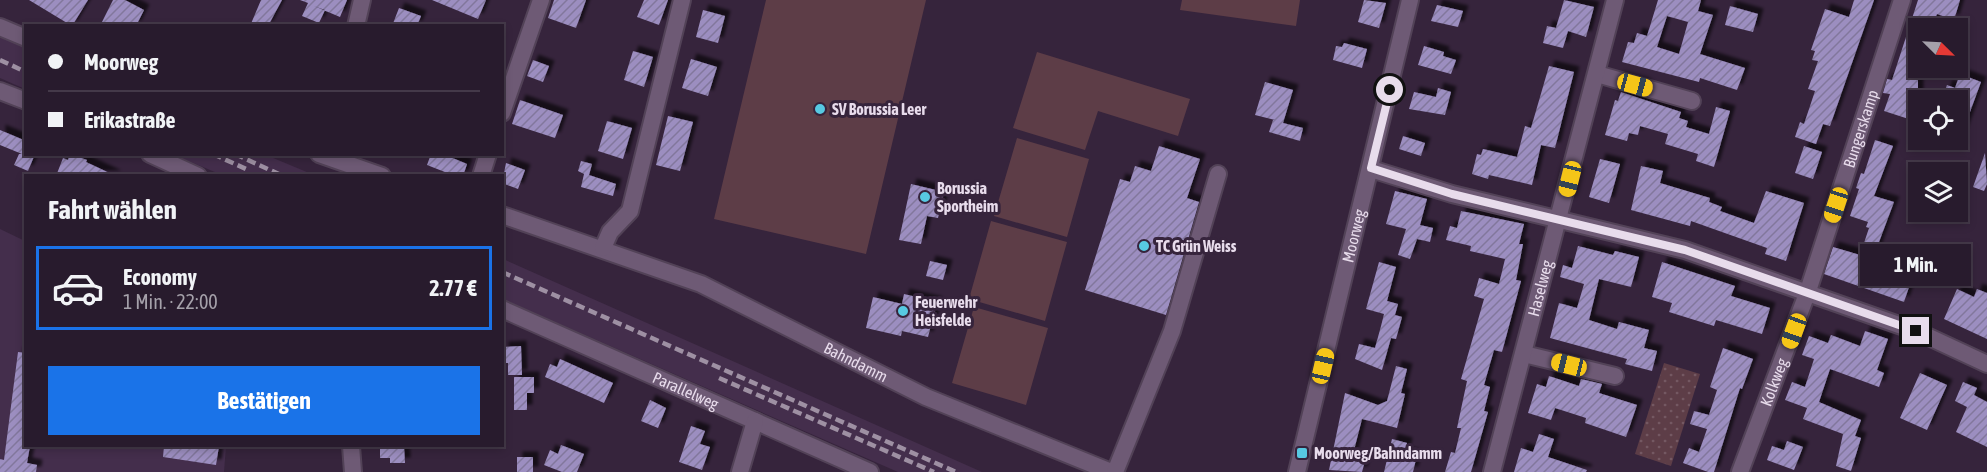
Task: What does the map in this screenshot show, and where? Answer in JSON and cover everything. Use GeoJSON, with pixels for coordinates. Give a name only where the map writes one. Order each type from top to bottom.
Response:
{"type":"FeatureCollection","features":[{"type":"Feature","properties":{"kind":"street"},"geometry":{"type":"LineString","coordinates":[[356,24],[362,0]]}},
{"type":"Feature","properties":{"kind":"street"},"geometry":{"type":"LineString","coordinates":[[504,107],[541,0]]}},
{"type":"Feature","properties":{"kind":"street"},"geometry":{"type":"LineString","coordinates":[[603,248],[610,232],[630,211],[682,0]]}},
{"type":"Feature","properties":{"kind":"street","name":"Moorweg"},"geometry":{"type":"LineString","coordinates":[[1297,472],[1410,0]]}},
{"type":"Feature","properties":{"kind":"street","name":"Haselweg"},"geometry":{"type":"LineString","coordinates":[[1492,472],[1615,0]]}},
{"type":"Feature","properties":{"kind":"street","name":"Bungerskamp"},"geometry":{"type":"LineString","coordinates":[[1808,291],[1902,0]]}},
{"type":"Feature","properties":{"kind":"street"},"geometry":{"type":"LineString","coordinates":[[0,27],[24,37]]}},
{"type":"Feature","properties":{"kind":"street"},"geometry":{"type":"LineString","coordinates":[[1597,74],[1692,101]]}},
{"type":"Feature","properties":{"kind":"street"},"geometry":{"type":"LineString","coordinates":[[0,91],[24,100]]}},
{"type":"Feature","properties":{"kind":"street"},"geometry":{"type":"LineString","coordinates":[[154,156],[194,174]]}},
{"type":"Feature","properties":{"kind":"street"},"geometry":{"type":"LineString","coordinates":[[325,156],[376,174]]}},
{"type":"Feature","properties":{"kind":"street"},"geometry":{"type":"LineString","coordinates":[[482,174],[487,156]]}},
{"type":"Feature","properties":{"kind":"street"},"geometry":{"type":"LineString","coordinates":[[1371,168],[1452,194],[1685,250],[1808,291],[1916,331],[1987,364]]}},
{"type":"Feature","properties":{"kind":"street"},"geometry":{"type":"LineString","coordinates":[[1115,472],[1172,331],[1218,174]]}},
{"type":"Feature","properties":{"kind":"street","name":"Bahndamm"},"geometry":{"type":"LineString","coordinates":[[504,216],[603,248],[701,284],[926,397],[1111,472]]}},
{"type":"Feature","properties":{"kind":"street","name":"Kolkweg"},"geometry":{"type":"LineString","coordinates":[[1740,472],[1808,291]]}},
{"type":"Feature","properties":{"kind":"street","name":"Parallelweg"},"geometry":{"type":"LineString","coordinates":[[504,310],[870,472]]}},
{"type":"Feature","properties":{"kind":"street"},"geometry":{"type":"LineString","coordinates":[[1524,354],[1615,376]]}},
{"type":"Feature","properties":{"kind":"street"},"geometry":{"type":"LineString","coordinates":[[740,472],[755,421]]}},
{"type":"Feature","properties":{"kind":"street"},"geometry":{"type":"LineString","coordinates":[[351,447],[353,472]]}},
{"type":"Feature","properties":{"kind":"shaded area","name":"SV Borussia Leer"},"geometry":{"type":"Polygon","coordinates":[[[766,0],[926,0],[866,254],[714,219],[766,0]]]}},
{"type":"Feature","properties":{"kind":"shaded area"},"geometry":{"type":"Polygon","coordinates":[[[1182,0],[1300,0],[1296,26],[1180,10],[1182,0]]]}},
{"type":"Feature","properties":{"kind":"shaded area"},"geometry":{"type":"Polygon","coordinates":[[[0,36],[24,48],[24,89],[0,78],[0,36]]]}},
{"type":"Feature","properties":{"kind":"shaded area"},"geometry":{"type":"Polygon","coordinates":[[[1037,52],[1190,99],[1178,136],[1098,111],[1085,150],[1013,128],[1037,52]]]}},
{"type":"Feature","properties":{"kind":"shaded area"},"geometry":{"type":"Polygon","coordinates":[[[1017,138],[1089,159],[1067,237],[994,216],[1017,138]]]}},
{"type":"Feature","properties":{"kind":"shaded area"},"geometry":{"type":"Polygon","coordinates":[[[176,156],[268,156],[312,174],[220,174],[176,156]]]}},
{"type":"Feature","properties":{"kind":"shaded area"},"geometry":{"type":"Polygon","coordinates":[[[991,221],[1067,242],[1045,321],[969,299],[991,221]]]}},
{"type":"Feature","properties":{"kind":"shaded area"},"geometry":{"type":"Polygon","coordinates":[[[0,229],[24,241],[24,447],[226,447],[224,472],[0,472],[0,229]]]}},
{"type":"Feature","properties":{"kind":"shaded area"},"geometry":{"type":"Polygon","coordinates":[[[504,259],[982,472],[898,472],[504,299],[504,259]]]}},
{"type":"Feature","properties":{"kind":"shaded area"},"geometry":{"type":"Polygon","coordinates":[[[974,307],[1048,328],[1026,405],[952,383],[974,307]]]}},
{"type":"Feature","properties":{"kind":"shaded area"},"geometry":{"type":"Polygon","coordinates":[[[1664,363],[1700,374],[1671,466],[1635,454],[1664,363]]]}},
{"type":"Feature","properties":{"kind":"building"},"geometry":{"type":"Polygon","coordinates":[[[29,0],[88,0],[73,24],[69,24],[29,0]]]}},
{"type":"Feature","properties":{"kind":"building"},"geometry":{"type":"Polygon","coordinates":[[[113,0],[125,0],[144,10],[137,24],[101,24],[113,0]]]}},
{"type":"Feature","properties":{"kind":"building"},"geometry":{"type":"Polygon","coordinates":[[[261,0],[282,0],[269,24],[251,24],[261,0]]]}},
{"type":"Feature","properties":{"kind":"building"},"geometry":{"type":"Polygon","coordinates":[[[300,0],[347,0],[340,17],[325,11],[319,23],[302,16],[308,3],[300,0]]]}},
{"type":"Feature","properties":{"kind":"building"},"geometry":{"type":"Polygon","coordinates":[[[432,0],[486,0],[478,19],[432,0]]]}},
{"type":"Feature","properties":{"kind":"building"},"geometry":{"type":"Polygon","coordinates":[[[554,0],[586,0],[576,28],[548,18],[554,0]]]}},
{"type":"Feature","properties":{"kind":"building"},"geometry":{"type":"Polygon","coordinates":[[[644,0],[668,0],[659,25],[637,17],[644,0]]]}},
{"type":"Feature","properties":{"kind":"building"},"geometry":{"type":"Polygon","coordinates":[[[1364,0],[1386,3],[1379,28],[1358,22],[1364,0]]]}},
{"type":"Feature","properties":{"kind":"building"},"geometry":{"type":"Polygon","coordinates":[[[1564,0],[1594,7],[1586,37],[1568,31],[1563,48],[1543,43],[1547,26],[1556,28],[1564,0]]]}},
{"type":"Feature","properties":{"kind":"building"},"geometry":{"type":"Polygon","coordinates":[[[1658,0],[1701,0],[1698,11],[1713,15],[1700,54],[1745,68],[1737,90],[1700,78],[1699,82],[1622,62],[1628,42],[1634,43],[1637,33],[1647,36],[1658,0]],[[1667,16],[1657,47],[1679,54],[1688,22],[1667,16]]]}},
{"type":"Feature","properties":{"kind":"building"},"geometry":{"type":"Polygon","coordinates":[[[1854,0],[1874,0],[1830,126],[1823,124],[1816,144],[1795,137],[1800,122],[1804,124],[1815,91],[1808,89],[1818,61],[1812,60],[1815,51],[1811,50],[1825,9],[1849,17],[1854,0]]]}},
{"type":"Feature","properties":{"kind":"building"},"geometry":{"type":"Polygon","coordinates":[[[1918,0],[1960,0],[1955,18],[1937,14],[1936,18],[1912,18],[1918,0]]]}},
{"type":"Feature","properties":{"kind":"building"},"geometry":{"type":"Polygon","coordinates":[[[1437,5],[1463,11],[1458,27],[1431,21],[1437,5]]]}},
{"type":"Feature","properties":{"kind":"building"},"geometry":{"type":"Polygon","coordinates":[[[1730,6],[1758,14],[1753,32],[1725,25],[1730,6]]]}},
{"type":"Feature","properties":{"kind":"building"},"geometry":{"type":"Polygon","coordinates":[[[399,8],[421,16],[418,24],[393,24],[399,8]]]}},
{"type":"Feature","properties":{"kind":"building"},"geometry":{"type":"Polygon","coordinates":[[[703,10],[725,16],[718,43],[696,37],[703,10]]]}},
{"type":"Feature","properties":{"kind":"building"},"geometry":{"type":"Polygon","coordinates":[[[1908,31],[1908,78],[1918,78],[1918,90],[1908,90],[1908,119],[1884,111],[1890,94],[1883,93],[1887,79],[1892,80],[1908,31]]]}},
{"type":"Feature","properties":{"kind":"building"},"geometry":{"type":"Polygon","coordinates":[[[1344,43],[1367,49],[1362,68],[1333,60],[1336,46],[1342,47],[1344,43]]]}},
{"type":"Feature","properties":{"kind":"building"},"geometry":{"type":"Polygon","coordinates":[[[1424,46],[1444,52],[1443,56],[1456,60],[1451,74],[1418,65],[1424,46]]]}},
{"type":"Feature","properties":{"kind":"building"},"geometry":{"type":"Polygon","coordinates":[[[633,51],[653,57],[644,87],[624,80],[633,51]]]}},
{"type":"Feature","properties":{"kind":"building"},"geometry":{"type":"Polygon","coordinates":[[[691,59],[717,67],[708,96],[682,88],[691,59]]]}},
{"type":"Feature","properties":{"kind":"building"},"geometry":{"type":"Polygon","coordinates":[[[533,60],[549,66],[543,82],[527,76],[533,60]]]}},
{"type":"Feature","properties":{"kind":"building"},"geometry":{"type":"Polygon","coordinates":[[[1549,66],[1574,72],[1555,148],[1541,145],[1532,185],[1489,175],[1488,179],[1472,174],[1477,154],[1481,155],[1483,149],[1517,157],[1525,126],[1531,128],[1549,66]]]}},
{"type":"Feature","properties":{"kind":"building"},"geometry":{"type":"Polygon","coordinates":[[[1968,77],[1981,82],[1968,117],[1968,90],[1945,90],[1947,85],[1955,88],[1959,78],[1968,77]]]}},
{"type":"Feature","properties":{"kind":"building"},"geometry":{"type":"Polygon","coordinates":[[[1265,82],[1293,90],[1283,123],[1303,128],[1300,141],[1269,132],[1275,120],[1255,115],[1265,82]]]}},
{"type":"Feature","properties":{"kind":"building"},"geometry":{"type":"Polygon","coordinates":[[[1438,88],[1451,92],[1445,115],[1409,109],[1414,92],[1436,97],[1438,88]]]}},
{"type":"Feature","properties":{"kind":"building"},"geometry":{"type":"Polygon","coordinates":[[[1621,92],[1681,112],[1679,118],[1688,121],[1686,127],[1709,134],[1716,107],[1730,111],[1714,167],[1696,161],[1698,154],[1665,144],[1668,134],[1640,126],[1638,135],[1629,133],[1627,141],[1605,135],[1615,100],[1618,101],[1621,92]]]}},
{"type":"Feature","properties":{"kind":"building"},"geometry":{"type":"Polygon","coordinates":[[[520,100],[563,115],[555,138],[512,124],[520,100]]]}},
{"type":"Feature","properties":{"kind":"building"},"geometry":{"type":"Polygon","coordinates":[[[668,116],[693,122],[680,171],[656,165],[668,116]]]}},
{"type":"Feature","properties":{"kind":"building"},"geometry":{"type":"Polygon","coordinates":[[[607,121],[632,128],[623,159],[598,151],[607,121]]]}},
{"type":"Feature","properties":{"kind":"building"},"geometry":{"type":"Polygon","coordinates":[[[0,130],[24,140],[24,156],[34,156],[28,171],[14,165],[19,154],[22,154],[0,145],[0,130]]]}},
{"type":"Feature","properties":{"kind":"building"},"geometry":{"type":"Polygon","coordinates":[[[1403,136],[1425,143],[1421,156],[1399,149],[1403,136]]]}},
{"type":"Feature","properties":{"kind":"building"},"geometry":{"type":"Polygon","coordinates":[[[1875,140],[1893,146],[1874,196],[1894,202],[1870,266],[1894,274],[1900,257],[1917,263],[1904,302],[1824,274],[1833,247],[1860,255],[1869,228],[1866,227],[1868,222],[1850,216],[1859,189],[1856,188],[1861,173],[1864,174],[1875,140]]]}},
{"type":"Feature","properties":{"kind":"building","name":"TC Grün Weiss"},"geometry":{"type":"Polygon","coordinates":[[[1159,146],[1200,159],[1187,198],[1199,202],[1166,315],[1085,290],[1120,179],[1130,182],[1135,166],[1151,171],[1159,146]]]}},
{"type":"Feature","properties":{"kind":"building"},"geometry":{"type":"Polygon","coordinates":[[[1804,146],[1822,152],[1813,179],[1795,173],[1804,146]]]}},
{"type":"Feature","properties":{"kind":"building"},"geometry":{"type":"Polygon","coordinates":[[[1985,153],[1987,184],[1984,191],[1973,187],[1985,153]]]}},
{"type":"Feature","properties":{"kind":"building"},"geometry":{"type":"Polygon","coordinates":[[[69,156],[76,156],[112,174],[57,174],[63,158],[68,160],[69,156]]]}},
{"type":"Feature","properties":{"kind":"building"},"geometry":{"type":"Polygon","coordinates":[[[430,156],[448,156],[467,164],[464,174],[450,174],[427,165],[430,156]]]}},
{"type":"Feature","properties":{"kind":"building"},"geometry":{"type":"Polygon","coordinates":[[[1600,159],[1620,164],[1609,203],[1589,197],[1600,159]]]}},
{"type":"Feature","properties":{"kind":"building"},"geometry":{"type":"Polygon","coordinates":[[[581,161],[592,164],[589,175],[616,184],[613,196],[581,187],[584,174],[578,171],[581,161]]]}},
{"type":"Feature","properties":{"kind":"building"},"geometry":{"type":"Polygon","coordinates":[[[506,163],[525,170],[518,189],[504,184],[506,163]]]}},
{"type":"Feature","properties":{"kind":"building"},"geometry":{"type":"Polygon","coordinates":[[[1641,166],[1663,171],[1660,183],[1710,198],[1709,202],[1722,207],[1720,211],[1754,223],[1766,191],[1804,203],[1786,261],[1765,254],[1767,248],[1691,221],[1690,226],[1631,210],[1641,166]]]}},
{"type":"Feature","properties":{"kind":"building"},"geometry":{"type":"Polygon","coordinates":[[[911,184],[944,192],[938,218],[927,216],[921,244],[899,240],[911,184]]]}},
{"type":"Feature","properties":{"kind":"building"},"geometry":{"type":"Polygon","coordinates":[[[1395,191],[1427,199],[1420,225],[1433,228],[1430,242],[1417,239],[1410,259],[1398,255],[1406,229],[1386,224],[1395,191]]]}},
{"type":"Feature","properties":{"kind":"building"},"geometry":{"type":"Polygon","coordinates":[[[1461,211],[1524,224],[1519,244],[1523,244],[1516,280],[1521,281],[1502,352],[1494,350],[1484,385],[1490,387],[1484,411],[1488,412],[1471,472],[1445,472],[1451,452],[1455,453],[1461,428],[1457,428],[1467,381],[1461,379],[1484,299],[1474,296],[1479,278],[1499,284],[1505,259],[1470,251],[1471,246],[1446,240],[1450,226],[1457,228],[1461,211]]]}},
{"type":"Feature","properties":{"kind":"building"},"geometry":{"type":"Polygon","coordinates":[[[1578,246],[1613,255],[1615,251],[1639,257],[1631,287],[1599,279],[1589,320],[1617,329],[1619,322],[1649,330],[1644,348],[1657,351],[1652,371],[1625,364],[1627,359],[1550,338],[1559,303],[1577,308],[1584,284],[1560,277],[1563,265],[1572,268],[1578,246]]]}},
{"type":"Feature","properties":{"kind":"building"},"geometry":{"type":"Polygon","coordinates":[[[930,261],[947,265],[943,280],[926,276],[930,261]]]}},
{"type":"Feature","properties":{"kind":"building"},"geometry":{"type":"Polygon","coordinates":[[[1379,262],[1396,267],[1387,301],[1398,304],[1395,315],[1402,317],[1396,339],[1391,338],[1382,370],[1355,359],[1359,344],[1375,348],[1384,314],[1366,309],[1379,262]]]}},
{"type":"Feature","properties":{"kind":"building"},"geometry":{"type":"Polygon","coordinates":[[[1662,262],[1735,286],[1731,296],[1770,308],[1762,334],[1716,320],[1714,326],[1669,312],[1672,303],[1652,297],[1662,262]]]}},
{"type":"Feature","properties":{"kind":"building"},"geometry":{"type":"Polygon","coordinates":[[[1957,289],[1974,297],[1977,289],[1987,293],[1987,339],[1944,319],[1957,289]]]}},
{"type":"Feature","properties":{"kind":"building"},"geometry":{"type":"Polygon","coordinates":[[[904,294],[937,302],[928,337],[902,331],[901,336],[866,328],[873,297],[902,304],[904,294]]]}},
{"type":"Feature","properties":{"kind":"building"},"geometry":{"type":"Polygon","coordinates":[[[1865,331],[1888,339],[1877,370],[1884,373],[1879,387],[1830,369],[1819,402],[1861,420],[1855,436],[1861,438],[1851,471],[1836,466],[1843,434],[1803,419],[1807,408],[1785,400],[1792,382],[1805,387],[1814,359],[1802,355],[1809,336],[1828,343],[1831,335],[1860,346],[1865,331]]]}},
{"type":"Feature","properties":{"kind":"building"},"geometry":{"type":"Polygon","coordinates":[[[521,346],[522,375],[508,375],[508,363],[504,363],[504,347],[521,346]]]}},
{"type":"Feature","properties":{"kind":"building"},"geometry":{"type":"Polygon","coordinates":[[[1723,348],[1753,359],[1742,389],[1740,388],[1714,472],[1708,472],[1683,463],[1689,448],[1699,452],[1707,429],[1690,424],[1694,411],[1709,415],[1717,390],[1710,387],[1723,348]]]}},
{"type":"Feature","properties":{"kind":"building"},"geometry":{"type":"Polygon","coordinates":[[[18,352],[24,353],[24,447],[30,447],[27,463],[37,465],[36,472],[0,472],[0,459],[4,460],[18,352]]]}},
{"type":"Feature","properties":{"kind":"building"},"geometry":{"type":"Polygon","coordinates":[[[560,359],[613,383],[604,403],[545,377],[550,364],[557,367],[560,359]]]}},
{"type":"Feature","properties":{"kind":"building"},"geometry":{"type":"Polygon","coordinates":[[[1396,366],[1407,369],[1401,393],[1405,394],[1397,428],[1362,419],[1352,458],[1365,461],[1362,472],[1329,470],[1345,393],[1378,405],[1387,401],[1396,366]]]}},
{"type":"Feature","properties":{"kind":"building"},"geometry":{"type":"Polygon","coordinates":[[[1920,373],[1947,385],[1927,430],[1900,418],[1920,373]]]}},
{"type":"Feature","properties":{"kind":"building"},"geometry":{"type":"Polygon","coordinates":[[[1549,376],[1579,386],[1581,379],[1602,384],[1599,393],[1637,405],[1626,437],[1585,423],[1586,418],[1555,408],[1551,420],[1528,413],[1537,384],[1546,387],[1549,376]]]}},
{"type":"Feature","properties":{"kind":"building"},"geometry":{"type":"Polygon","coordinates":[[[514,377],[534,377],[534,393],[527,393],[527,410],[514,410],[514,377]]]}},
{"type":"Feature","properties":{"kind":"building"},"geometry":{"type":"Polygon","coordinates":[[[1963,382],[1977,388],[1974,395],[1987,402],[1987,447],[1956,432],[1967,407],[1955,401],[1963,382]]]}},
{"type":"Feature","properties":{"kind":"building"},"geometry":{"type":"Polygon","coordinates":[[[650,400],[666,408],[658,428],[641,421],[650,400]]]}},
{"type":"Feature","properties":{"kind":"building"},"geometry":{"type":"Polygon","coordinates":[[[691,426],[705,431],[700,444],[710,447],[702,470],[679,462],[691,426]]]}},
{"type":"Feature","properties":{"kind":"building"},"geometry":{"type":"Polygon","coordinates":[[[1539,434],[1554,439],[1548,457],[1587,470],[1586,472],[1514,472],[1521,448],[1533,452],[1539,434]]]}},
{"type":"Feature","properties":{"kind":"building"},"geometry":{"type":"Polygon","coordinates":[[[1392,439],[1407,443],[1405,452],[1417,455],[1413,472],[1384,472],[1392,439]]]}},
{"type":"Feature","properties":{"kind":"building"},"geometry":{"type":"Polygon","coordinates":[[[1787,441],[1803,447],[1794,470],[1767,460],[1772,446],[1784,450],[1787,441]]]}},
{"type":"Feature","properties":{"kind":"building"},"geometry":{"type":"Polygon","coordinates":[[[561,445],[584,454],[577,472],[562,472],[544,465],[550,450],[558,454],[561,445]]]}},
{"type":"Feature","properties":{"kind":"building"},"geometry":{"type":"Polygon","coordinates":[[[164,447],[219,447],[216,465],[163,457],[164,447]]]}},
{"type":"Feature","properties":{"kind":"building"},"geometry":{"type":"Polygon","coordinates":[[[380,447],[404,447],[405,463],[390,463],[390,458],[380,458],[380,447]]]}},
{"type":"Feature","properties":{"kind":"building"},"geometry":{"type":"Polygon","coordinates":[[[517,457],[533,457],[533,472],[517,472],[517,457]]]}},
{"type":"Feature","properties":{"kind":"railway"},"geometry":{"type":"LineString","coordinates":[[0,60],[24,71]]}},
{"type":"Feature","properties":{"kind":"railway"},"geometry":{"type":"LineString","coordinates":[[217,156],[246,169]]}},
{"type":"Feature","properties":{"kind":"railway"},"geometry":{"type":"LineString","coordinates":[[239,156],[279,174]]}},
{"type":"Feature","properties":{"kind":"railway"},"geometry":{"type":"LineString","coordinates":[[504,273],[956,472]]}},
{"type":"Feature","properties":{"kind":"railway"},"geometry":{"type":"LineString","coordinates":[[719,378],[934,472]]}},
{"type":"Feature","properties":{"kind":"place","name":"SV Borussia Leer"},"geometry":{"type":"Point","coordinates":[820,109]}},
{"type":"Feature","properties":{"kind":"place","name":"Borussia Sportheim"},"geometry":{"type":"Point","coordinates":[925,197]}},
{"type":"Feature","properties":{"kind":"place","name":"TC Grün Weiss"},"geometry":{"type":"Point","coordinates":[1144,246]}},
{"type":"Feature","properties":{"kind":"place","name":"Feuerwehr Heisfelde"},"geometry":{"type":"Point","coordinates":[903,311]}},
{"type":"Feature","properties":{"kind":"place","name":"Moorweg/Bahndamm"},"geometry":{"type":"Point","coordinates":[1302,453]}},
{"type":"Feature","properties":{"kind":"route"},"geometry":{"type":"LineString","coordinates":[[1390,90],[1371,168],[1452,194],[1685,250],[1808,291],[1916,331]]}}]}
